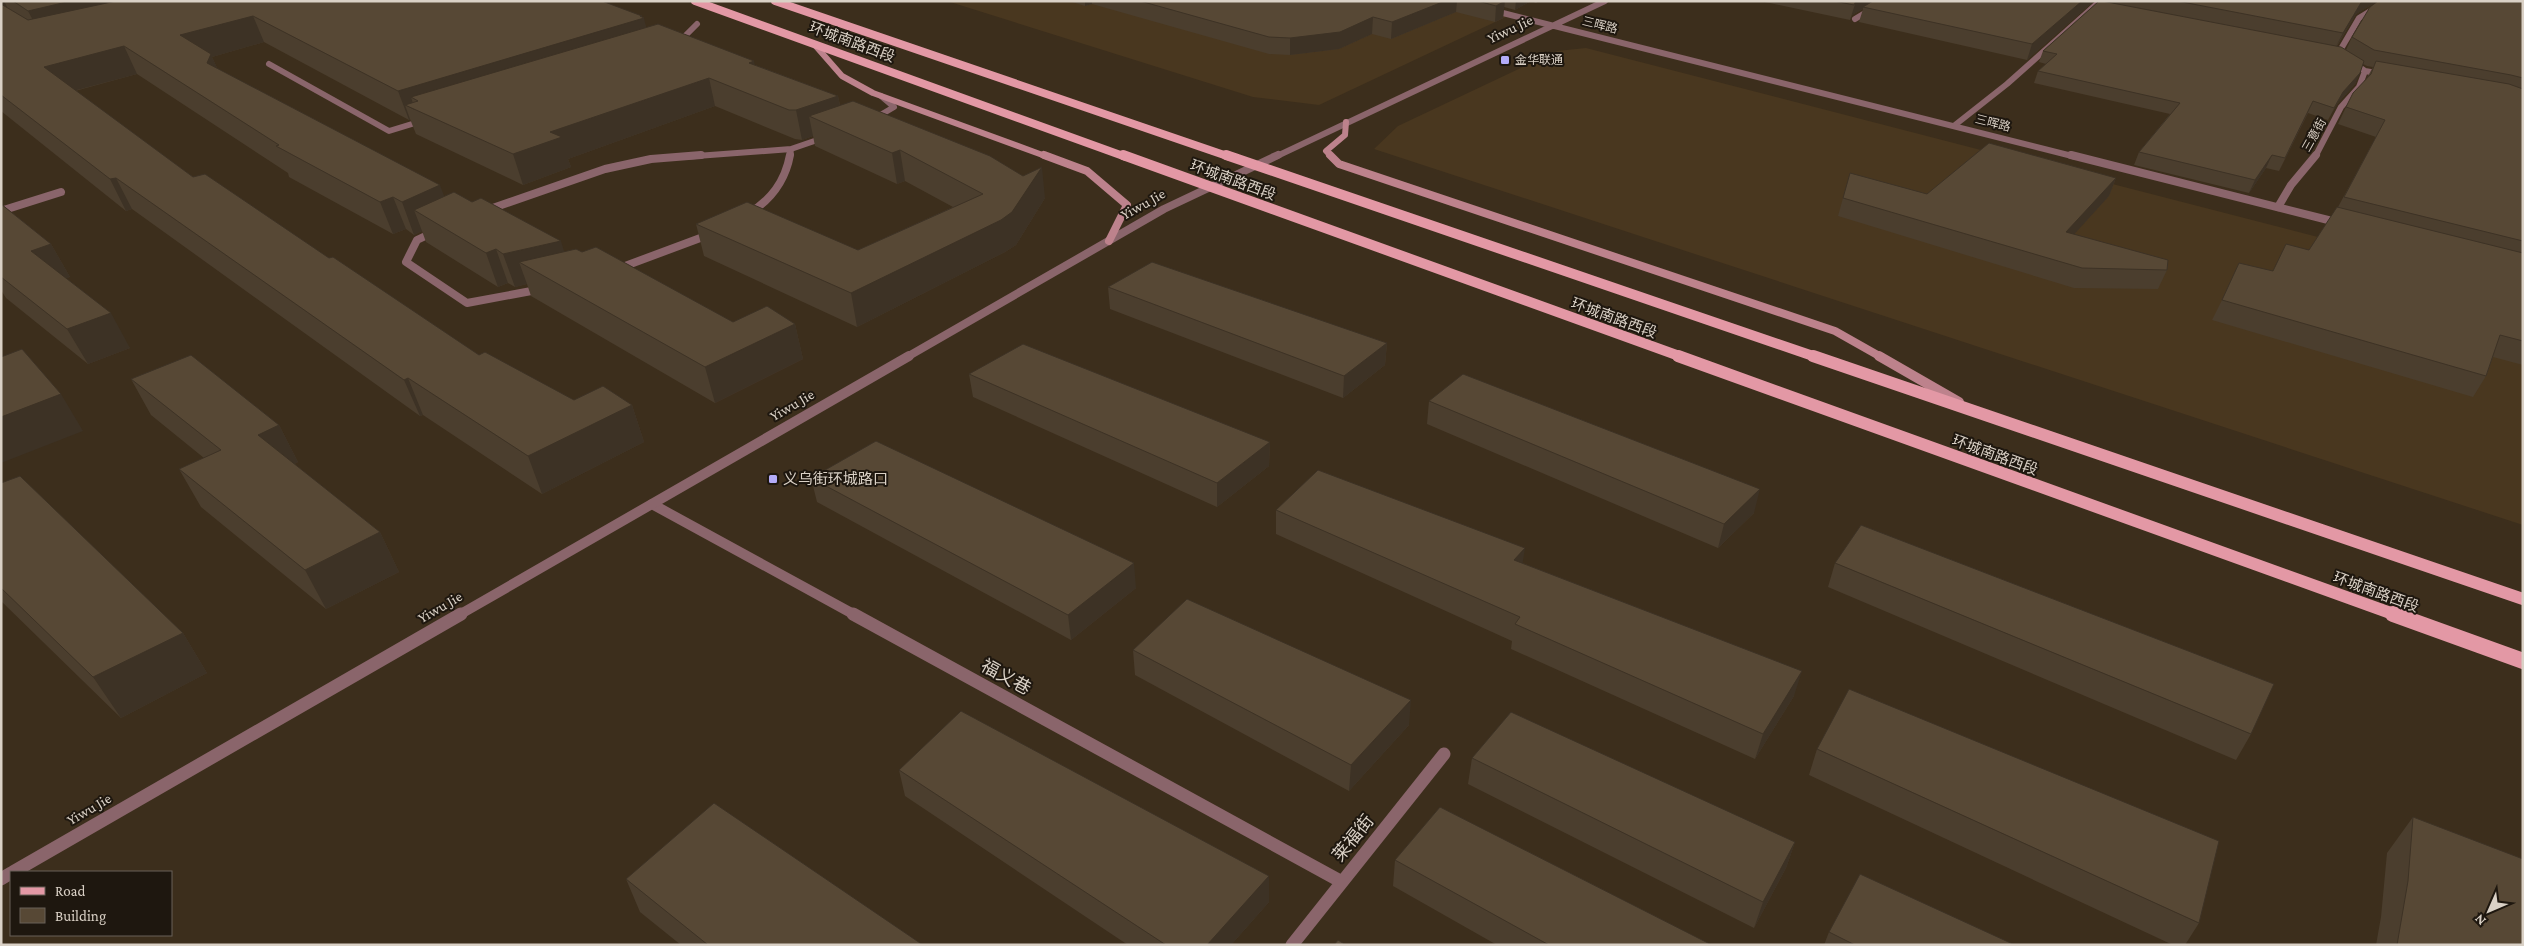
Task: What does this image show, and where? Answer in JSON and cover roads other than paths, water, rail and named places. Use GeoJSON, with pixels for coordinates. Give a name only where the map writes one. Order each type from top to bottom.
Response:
{"type":"FeatureCollection","features":[{"type":"Feature","properties":{"kind":"main road","name":"环城南路西段"},"geometry":{"type":"LineString","coordinates":[[695,1],[2523,661]]}},
{"type":"Feature","properties":{"kind":"main road","name":"环城南路西段"},"geometry":{"type":"LineString","coordinates":[[775,1],[2523,599]]}},
{"type":"Feature","properties":{"kind":"main road"},"geometry":{"type":"LineString","coordinates":[[814,44],[842,76],[881,96],[1087,171],[1127,205],[1109,241]]}},
{"type":"Feature","properties":{"kind":"main road"},"geometry":{"type":"LineString","coordinates":[[1346,122],[1344,135],[1326,151],[1339,164],[1835,331],[1977,413]]}},
{"type":"Feature","properties":{"kind":"street","name":"Yiwu Jie"},"geometry":{"type":"LineString","coordinates":[[15,871],[1164,210],[1346,122],[1605,1]]}},
{"type":"Feature","properties":{"kind":"street"},"geometry":{"type":"LineString","coordinates":[[1855,19],[1885,1]]}},
{"type":"Feature","properties":{"kind":"street"},"geometry":{"type":"LineString","coordinates":[[1955,125],[2007,84],[2100,1]]}},
{"type":"Feature","properties":{"kind":"street"},"geometry":{"type":"LineString","coordinates":[[2338,54],[2359,18],[2387,1]]}},
{"type":"Feature","properties":{"kind":"street"},"geometry":{"type":"LineString","coordinates":[[2094,6],[2104,8]]}},
{"type":"Feature","properties":{"kind":"street","name":"三晖路"},"geometry":{"type":"LineString","coordinates":[[1487,8],[2344,224]]}},
{"type":"Feature","properties":{"kind":"street"},"geometry":{"type":"LineString","coordinates":[[672,43],[681,40],[697,24]]}},
{"type":"Feature","properties":{"kind":"street"},"geometry":{"type":"LineString","coordinates":[[2328,52],[2338,54],[2365,71],[2394,76]]}},
{"type":"Feature","properties":{"kind":"street"},"geometry":{"type":"LineString","coordinates":[[270,64],[389,131],[436,116]]}},
{"type":"Feature","properties":{"kind":"street","name":"三意街"},"geometry":{"type":"LineString","coordinates":[[2278,207],[2291,185],[2314,159],[2341,107],[2359,87],[2365,71]]}},
{"type":"Feature","properties":{"kind":"street"},"geometry":{"type":"LineString","coordinates":[[860,124],[877,118],[894,107],[881,96]]}},
{"type":"Feature","properties":{"kind":"street"},"geometry":{"type":"LineString","coordinates":[[478,212],[597,171],[651,159],[791,149],[834,134]]}},
{"type":"Feature","properties":{"kind":"street"},"geometry":{"type":"LineString","coordinates":[[743,218],[757,210],[780,187],[789,169],[791,149]]}},
{"type":"Feature","properties":{"kind":"street"},"geometry":{"type":"LineString","coordinates":[[1,211],[61,192]]}},
{"type":"Feature","properties":{"kind":"street"},"geometry":{"type":"LineString","coordinates":[[443,227],[417,240],[406,262],[467,303],[551,287]]}},
{"type":"Feature","properties":{"kind":"street"},"geometry":{"type":"LineString","coordinates":[[607,271],[673,250],[722,230]]}},
{"type":"Feature","properties":{"kind":"street","name":"福义巷"},"geometry":{"type":"LineString","coordinates":[[652,504],[1342,882]]}},
{"type":"Feature","properties":{"kind":"street","name":"莱福街"},"geometry":{"type":"LineString","coordinates":[[1292,945],[1444,754]]}},
{"type":"Feature","properties":{"kind":"place","name":"金华联通"},"geometry":{"type":"Point","coordinates":[1505,60]}},
{"type":"Feature","properties":{"kind":"place","name":"义乌街环城路口"},"geometry":{"type":"Point","coordinates":[773,479]}}]}
